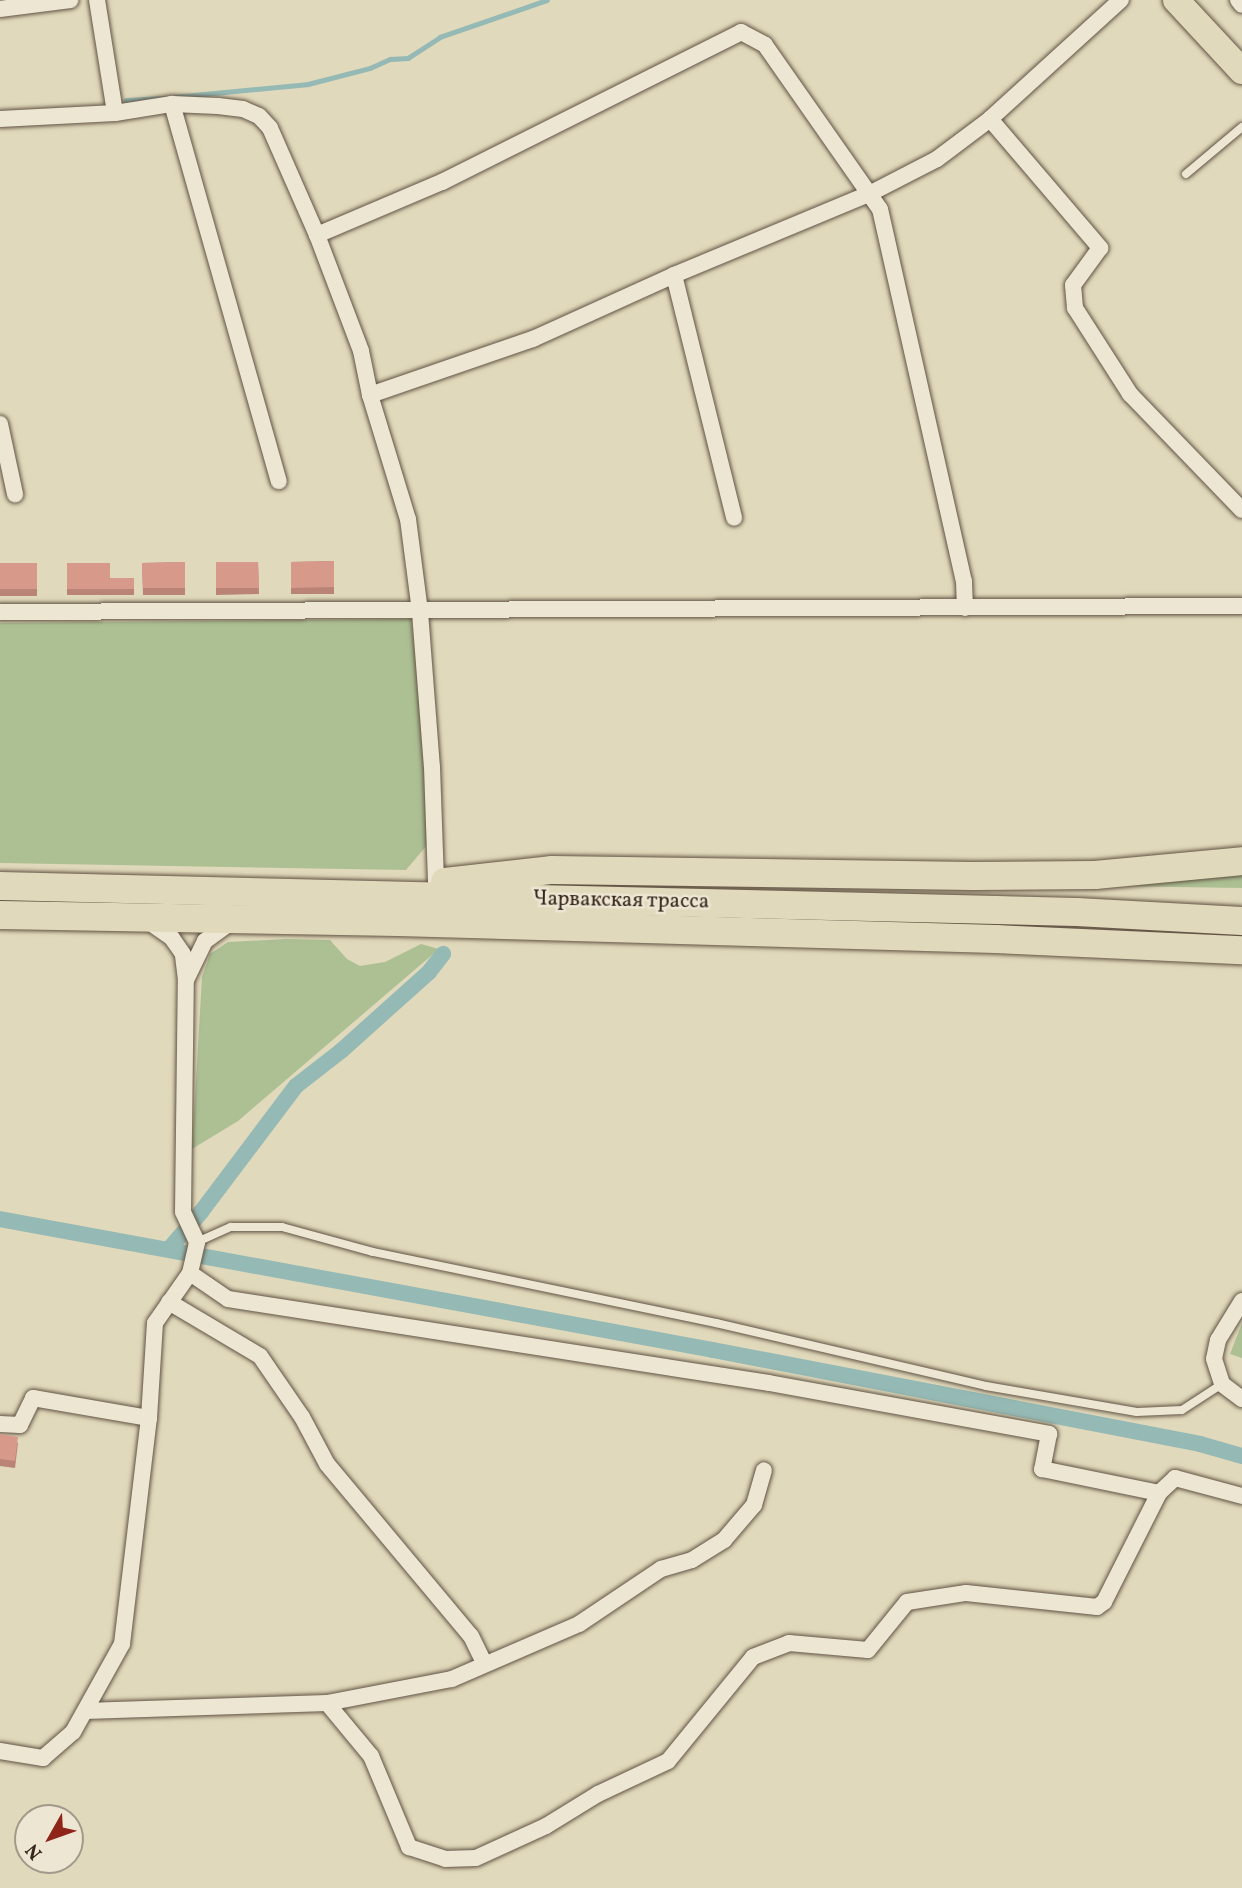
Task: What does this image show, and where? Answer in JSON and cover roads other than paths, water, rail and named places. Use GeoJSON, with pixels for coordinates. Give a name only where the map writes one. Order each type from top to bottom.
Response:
{"type":"FeatureCollection","features":[{"type":"Feature","properties":{"kind":"highway"},"geometry":{"type":"LineString","coordinates":[[380,895],[436,883],[552,870],[1068,875],[1242,861]]}},
{"type":"Feature","properties":{"kind":"highway","name":"Чарвакская трасса"},"geometry":{"type":"LineString","coordinates":[[0,886],[1077,912],[1242,921]]}},
{"type":"Feature","properties":{"kind":"highway"},"geometry":{"type":"LineString","coordinates":[[1077,912],[1242,909]]}},
{"type":"Feature","properties":{"kind":"highway","name":"Чарвакская трасса"},"geometry":{"type":"LineString","coordinates":[[0,915],[996,939],[1242,950]]}},
{"type":"Feature","properties":{"kind":"main road"},"geometry":{"type":"LineString","coordinates":[[1177,0],[1242,71]]}},
{"type":"Feature","properties":{"kind":"main road"},"geometry":{"type":"LineString","coordinates":[[1197,0],[1242,48]]}},
{"type":"Feature","properties":{"kind":"street"},"geometry":{"type":"LineString","coordinates":[[0,9],[70,0]]}},
{"type":"Feature","properties":{"kind":"street"},"geometry":{"type":"LineString","coordinates":[[97,0],[115,113]]}},
{"type":"Feature","properties":{"kind":"street"},"geometry":{"type":"LineString","coordinates":[[370,395],[533,339],[674,275],[871,193],[937,159],[990,119],[1121,0]]}},
{"type":"Feature","properties":{"kind":"street"},"geometry":{"type":"LineString","coordinates":[[1238,0],[1242,5]]}},
{"type":"Feature","properties":{"kind":"street"},"geometry":{"type":"LineString","coordinates":[[317,235],[442,182],[741,32],[765,45],[880,209],[964,581],[965,608]]}},
{"type":"Feature","properties":{"kind":"street"},"geometry":{"type":"LineString","coordinates":[[172,104],[279,481]]}},
{"type":"Feature","properties":{"kind":"street"},"geometry":{"type":"LineString","coordinates":[[0,119],[115,113],[172,104],[243,109],[259,116],[270,128],[317,235],[361,351],[370,395],[408,519],[420,612],[432,767],[436,883]]}},
{"type":"Feature","properties":{"kind":"street"},"geometry":{"type":"LineString","coordinates":[[990,119],[1100,248],[1073,285],[1075,308],[1130,394],[1242,510]]}},
{"type":"Feature","properties":{"kind":"street"},"geometry":{"type":"LineString","coordinates":[[674,275],[734,518]]}},
{"type":"Feature","properties":{"kind":"street"},"geometry":{"type":"LineString","coordinates":[[0,424],[15,494]]}},
{"type":"Feature","properties":{"kind":"street"},"geometry":{"type":"LineString","coordinates":[[0,612],[1242,607]]}},
{"type":"Feature","properties":{"kind":"street"},"geometry":{"type":"LineString","coordinates":[[0,1751],[43,1758],[73,1732],[122,1644],[149,1418],[155,1323],[190,1273],[197,1242],[183,1212],[186,980],[183,954],[156,926],[136,918]]}},
{"type":"Feature","properties":{"kind":"street"},"geometry":{"type":"LineString","coordinates":[[186,980],[205,942],[219,928],[235,920]]}},
{"type":"Feature","properties":{"kind":"street"},"geometry":{"type":"LineString","coordinates":[[190,1273],[228,1299],[769,1383],[1049,1434],[1042,1469],[1159,1493]]}},
{"type":"Feature","properties":{"kind":"street"},"geometry":{"type":"LineString","coordinates":[[1242,1301],[1218,1340],[1215,1368],[1222,1384],[1242,1399]]}},
{"type":"Feature","properties":{"kind":"street"},"geometry":{"type":"LineString","coordinates":[[169,1302],[260,1356],[302,1417],[327,1464],[471,1636],[484,1663]]}},
{"type":"Feature","properties":{"kind":"street"},"geometry":{"type":"LineString","coordinates":[[0,1424],[20,1426],[33,1398],[149,1418]]}},
{"type":"Feature","properties":{"kind":"street"},"geometry":{"type":"LineString","coordinates":[[85,1711],[327,1703],[452,1679],[484,1663],[579,1625],[661,1569],[692,1560],[724,1540],[754,1505],[764,1470]]}},
{"type":"Feature","properties":{"kind":"street"},"geometry":{"type":"LineString","coordinates":[[327,1703],[371,1756],[409,1847],[445,1858],[476,1858],[546,1826],[598,1794],[668,1761],[753,1657],[789,1643],[868,1650],[907,1602],[966,1593],[1097,1607],[1104,1602],[1159,1493],[1175,1478],[1242,1496]]}},
{"type":"Feature","properties":{"kind":"lane"},"geometry":{"type":"LineString","coordinates":[[1186,174],[1242,127]]}},
{"type":"Feature","properties":{"kind":"lane"},"geometry":{"type":"LineString","coordinates":[[197,1242],[231,1227],[282,1227],[373,1252],[716,1323],[986,1386],[1138,1412],[1182,1410],[1222,1384]]}},
{"type":"Feature","properties":{"kind":"waterway"},"geometry":{"type":"LineString","coordinates":[[173,97],[308,84],[370,68],[390,59],[408,58],[440,37],[547,0]]}},
{"type":"Feature","properties":{"kind":"waterway"},"geometry":{"type":"LineString","coordinates":[[126,100],[164,98]]}},
{"type":"Feature","properties":{"kind":"waterway"},"geometry":{"type":"LineString","coordinates":[[169,1249],[201,1212],[296,1086],[341,1051],[429,972],[443,954]]}},
{"type":"Feature","properties":{"kind":"waterway"},"geometry":{"type":"LineString","coordinates":[[0,1219],[713,1350],[1200,1444],[1242,1456]]}}]}
